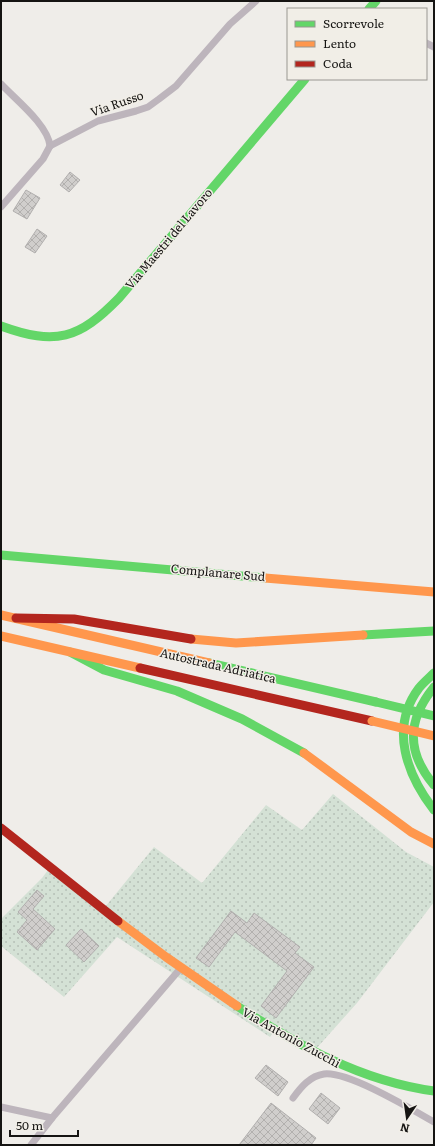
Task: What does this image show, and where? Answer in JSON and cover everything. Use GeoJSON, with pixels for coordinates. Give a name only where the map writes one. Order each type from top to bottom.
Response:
{"type":"FeatureCollection","features":[{"type":"Feature","properties":{"kind":"main road"},"geometry":{"type":"LineString","coordinates":[[366,7],[376,1]]}},
{"type":"Feature","properties":{"kind":"main road","name":"Via Maestri del Lavoro"},"geometry":{"type":"LineString","coordinates":[[1,326],[25,335],[39,337],[55,336],[83,329],[98,320],[119,298],[304,80]]}},
{"type":"Feature","properties":{"kind":"main road","name":"Complanare Sud"},"geometry":{"type":"LineString","coordinates":[[1,555],[434,592]]}},
{"type":"Feature","properties":{"kind":"main road","name":"Autostrada Adriatica"},"geometry":{"type":"LineString","coordinates":[[1,615],[434,716]]}},
{"type":"Feature","properties":{"kind":"main road"},"geometry":{"type":"LineString","coordinates":[[16,618],[74,619],[185,639],[236,643],[434,631]]}},
{"type":"Feature","properties":{"kind":"main road","name":"Autostrada Adriatica"},"geometry":{"type":"LineString","coordinates":[[1,636],[434,736]]}},
{"type":"Feature","properties":{"kind":"main road"},"geometry":{"type":"LineString","coordinates":[[70,652],[104,670],[177,691],[242,719],[309,756],[411,832],[434,844]]}},
{"type":"Feature","properties":{"kind":"main road"},"geometry":{"type":"LineString","coordinates":[[434,673],[424,682],[412,699],[402,731],[403,751],[410,772],[423,796],[434,810]]}},
{"type":"Feature","properties":{"kind":"main road"},"geometry":{"type":"LineString","coordinates":[[434,687],[427,694],[416,714],[413,736],[414,751],[420,767],[434,785]]}},
{"type":"Feature","properties":{"kind":"main road","name":"Via Antonio Zucchi"},"geometry":{"type":"LineString","coordinates":[[1,828],[96,905],[180,969],[226,1000],[319,1056],[339,1066],[397,1085],[434,1091]]}},
{"type":"Feature","properties":{"kind":"street","name":"Via Russo"},"geometry":{"type":"LineString","coordinates":[[50,146],[98,121],[148,107],[176,86],[230,24],[256,1]]}},
{"type":"Feature","properties":{"kind":"street"},"geometry":{"type":"LineString","coordinates":[[1,84],[43,128],[49,139],[50,146],[43,159],[1,207]]}},
{"type":"Feature","properties":{"kind":"street"},"geometry":{"type":"LineString","coordinates":[[31,1145],[52,1118],[180,969]]}},
{"type":"Feature","properties":{"kind":"street","name":"Via Antonio Zucchi"},"geometry":{"type":"LineString","coordinates":[[293,1098],[303,1084],[324,1074],[345,1078],[383,1094],[434,1122]]}},
{"type":"Feature","properties":{"kind":"street"},"geometry":{"type":"LineString","coordinates":[[1,1107],[52,1118]]}},
{"type":"Feature","properties":{"kind":"shaded area"},"geometry":{"type":"Polygon","coordinates":[[[333,794],[406,852],[434,867],[434,902],[357,1003],[315,1050],[276,1029],[270,1037],[117,937],[64,997],[1,946],[1,919],[42,878],[51,866],[105,907],[154,847],[202,883],[266,805],[302,830],[333,794]]]}},
{"type":"Feature","properties":{"kind":"building"},"geometry":{"type":"Polygon","coordinates":[[[70,172],[80,180],[69,192],[60,185],[70,172]]]}},
{"type":"Feature","properties":{"kind":"building"},"geometry":{"type":"Polygon","coordinates":[[[26,190],[40,198],[27,219],[13,211],[26,190]]]}},
{"type":"Feature","properties":{"kind":"building"},"geometry":{"type":"Polygon","coordinates":[[[37,229],[47,236],[35,253],[25,247],[37,229]]]}},
{"type":"Feature","properties":{"kind":"building"},"geometry":{"type":"Polygon","coordinates":[[[37,890],[44,896],[33,909],[55,929],[37,950],[17,932],[27,920],[18,912],[37,890]]]}},
{"type":"Feature","properties":{"kind":"building"},"geometry":{"type":"Polygon","coordinates":[[[231,911],[247,923],[254,913],[300,947],[295,953],[314,967],[276,1018],[261,1006],[287,971],[235,932],[209,967],[196,958],[231,911]]]}},
{"type":"Feature","properties":{"kind":"building"},"geometry":{"type":"Polygon","coordinates":[[[81,929],[99,946],[84,962],[66,945],[81,929]]]}},
{"type":"Feature","properties":{"kind":"building"},"geometry":{"type":"Polygon","coordinates":[[[266,1065],[288,1082],[278,1096],[255,1078],[266,1065]]]}},
{"type":"Feature","properties":{"kind":"building"},"geometry":{"type":"Polygon","coordinates":[[[321,1093],[340,1108],[328,1124],[309,1109],[321,1093]]]}},
{"type":"Feature","properties":{"kind":"building"},"geometry":{"type":"Polygon","coordinates":[[[271,1103],[316,1138],[311,1145],[239,1145],[271,1103]]]}},
{"type":"Feature","properties":{"kind":"traffic: fast"},"geometry":{"type":"LineString","coordinates":[[370,8],[376,1]]}},
{"type":"Feature","properties":{"kind":"traffic: fast"},"geometry":{"type":"LineString","coordinates":[[1,326],[37,336],[52,337],[66,335],[79,330],[105,312],[119,298],[304,80]]}},
{"type":"Feature","properties":{"kind":"traffic: fast"},"geometry":{"type":"LineString","coordinates":[[1,555],[265,578]]}},
{"type":"Feature","properties":{"kind":"traffic: fast"},"geometry":{"type":"LineString","coordinates":[[363,635],[434,631]]}},
{"type":"Feature","properties":{"kind":"traffic: fast"},"geometry":{"type":"LineString","coordinates":[[70,652],[104,670],[177,691],[242,719],[304,753]]}},
{"type":"Feature","properties":{"kind":"traffic: fast"},"geometry":{"type":"LineString","coordinates":[[209,663],[376,702]]}},
{"type":"Feature","properties":{"kind":"traffic: fast"},"geometry":{"type":"LineString","coordinates":[[434,673],[419,688],[410,703],[405,719],[403,735],[409,767],[424,796],[434,810]]}},
{"type":"Feature","properties":{"kind":"traffic: fast"},"geometry":{"type":"LineString","coordinates":[[434,687],[425,699],[419,712],[413,736],[418,760],[434,785]]}},
{"type":"Feature","properties":{"kind":"traffic: fast"},"geometry":{"type":"LineString","coordinates":[[376,702],[434,716]]}},
{"type":"Feature","properties":{"kind":"traffic: fast"},"geometry":{"type":"LineString","coordinates":[[237,1006],[283,1034],[355,1070],[407,1086],[434,1091]]}},
{"type":"Feature","properties":{"kind":"traffic: slow"},"geometry":{"type":"LineString","coordinates":[[265,578],[434,592]]}},
{"type":"Feature","properties":{"kind":"traffic: slow"},"geometry":{"type":"LineString","coordinates":[[1,615],[209,663]]}},
{"type":"Feature","properties":{"kind":"traffic: slow"},"geometry":{"type":"LineString","coordinates":[[191,639],[236,643],[363,635]]}},
{"type":"Feature","properties":{"kind":"traffic: slow"},"geometry":{"type":"LineString","coordinates":[[1,636],[140,668]]}},
{"type":"Feature","properties":{"kind":"traffic: slow"},"geometry":{"type":"LineString","coordinates":[[372,721],[434,736]]}},
{"type":"Feature","properties":{"kind":"traffic: slow"},"geometry":{"type":"LineString","coordinates":[[304,753],[411,832],[434,844]]}},
{"type":"Feature","properties":{"kind":"traffic: slow"},"geometry":{"type":"LineString","coordinates":[[118,921],[166,957],[237,1006]]}},
{"type":"Feature","properties":{"kind":"traffic: jam"},"geometry":{"type":"LineString","coordinates":[[16,618],[74,619],[191,639]]}},
{"type":"Feature","properties":{"kind":"traffic: jam"},"geometry":{"type":"LineString","coordinates":[[140,668],[372,721]]}},
{"type":"Feature","properties":{"kind":"traffic: jam"},"geometry":{"type":"LineString","coordinates":[[1,828],[118,921]]}}]}
